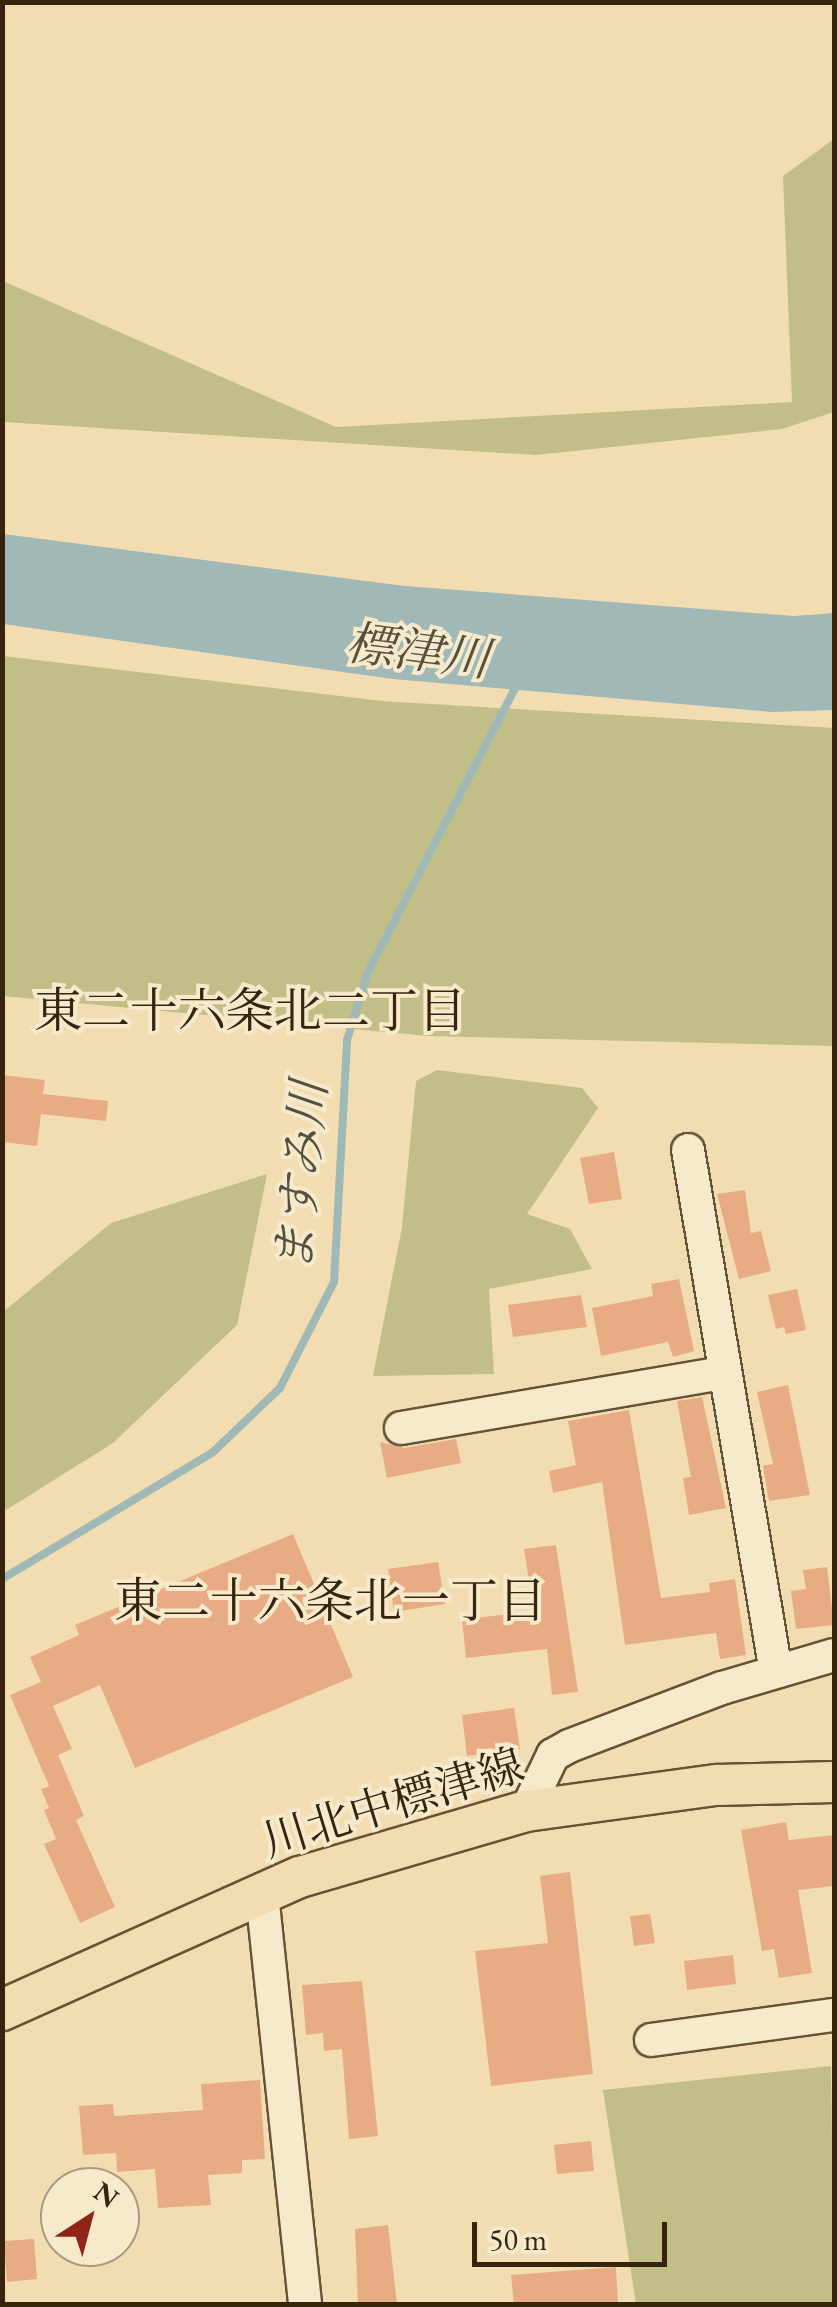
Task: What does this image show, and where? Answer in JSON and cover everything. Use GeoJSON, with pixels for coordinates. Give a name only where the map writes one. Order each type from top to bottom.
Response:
{"type":"FeatureCollection","features":[{"type":"Feature","properties":{"kind":"main road","name":"川北中標津線"},"geometry":{"type":"LineString","coordinates":[[2,2010],[262,1894],[526,1811],[717,1785],[834,1782]]}},
{"type":"Feature","properties":{"kind":"street"},"geometry":{"type":"LineString","coordinates":[[688,1150],[776,1672]]}},
{"type":"Feature","properties":{"kind":"street"},"geometry":{"type":"LineString","coordinates":[[401,1428],[724,1372]]}},
{"type":"Feature","properties":{"kind":"street"},"geometry":{"type":"LineString","coordinates":[[526,1811],[554,1755],[776,1672],[834,1655]]}},
{"type":"Feature","properties":{"kind":"street"},"geometry":{"type":"LineString","coordinates":[[262,1894],[304,2304]]}},
{"type":"Feature","properties":{"kind":"street"},"geometry":{"type":"LineString","coordinates":[[651,2040],[834,2024]]}},
{"type":"Feature","properties":{"kind":"shaded area"},"geometry":{"type":"Polygon","coordinates":[[[834,139],[834,412],[782,429],[536,455],[3,422],[3,281],[336,427],[792,402],[783,176],[834,139]]]}},
{"type":"Feature","properties":{"kind":"shaded area"},"geometry":{"type":"Polygon","coordinates":[[[3,656],[382,701],[834,728],[834,1046],[428,1036],[3,996],[3,656]]]}},
{"type":"Feature","properties":{"kind":"shaded area"},"geometry":{"type":"Polygon","coordinates":[[[437,1070],[582,1088],[598,1108],[527,1214],[570,1229],[592,1269],[489,1289],[494,1374],[373,1376],[402,1227],[416,1081],[437,1070]]]}},
{"type":"Feature","properties":{"kind":"shaded area"},"geometry":{"type":"Polygon","coordinates":[[[267,1174],[237,1325],[113,1443],[3,1512],[3,1312],[111,1223],[267,1174]]]}},
{"type":"Feature","properties":{"kind":"shaded area"},"geometry":{"type":"Polygon","coordinates":[[[831,2066],[834,2304],[636,2304],[603,2090],[831,2066]]]}},
{"type":"Feature","properties":{"kind":"water","name":"標津川"},"geometry":{"type":"Polygon","coordinates":[[[3,534],[405,586],[794,616],[834,613],[834,710],[772,712],[393,679],[3,624],[3,534]]]}},
{"type":"Feature","properties":{"kind":"building"},"geometry":{"type":"Polygon","coordinates":[[[2,1075],[45,1080],[43,1094],[108,1101],[106,1121],[41,1114],[37,1146],[2,1142],[2,1075]]]}},
{"type":"Feature","properties":{"kind":"building"},"geometry":{"type":"Polygon","coordinates":[[[614,1152],[622,1199],[589,1204],[580,1158],[614,1152]]]}},
{"type":"Feature","properties":{"kind":"building"},"geometry":{"type":"Polygon","coordinates":[[[745,1190],[751,1233],[761,1231],[771,1271],[739,1279],[717,1194],[745,1190]]]}},
{"type":"Feature","properties":{"kind":"building"},"geometry":{"type":"Polygon","coordinates":[[[679,1279],[694,1351],[673,1357],[668,1342],[601,1356],[592,1308],[653,1296],[651,1284],[679,1279]]]}},
{"type":"Feature","properties":{"kind":"building"},"geometry":{"type":"Polygon","coordinates":[[[797,1289],[806,1330],[786,1334],[784,1327],[776,1329],[768,1295],[797,1289]]]}},
{"type":"Feature","properties":{"kind":"building"},"geometry":{"type":"Polygon","coordinates":[[[581,1295],[587,1327],[513,1337],[508,1305],[581,1295]]]}},
{"type":"Feature","properties":{"kind":"building"},"geometry":{"type":"Polygon","coordinates":[[[788,1385],[810,1495],[769,1501],[763,1466],[773,1464],[757,1392],[788,1385]]]}},
{"type":"Feature","properties":{"kind":"building"},"geometry":{"type":"Polygon","coordinates":[[[702,1397],[726,1508],[689,1515],[683,1478],[691,1477],[677,1401],[702,1397]]]}},
{"type":"Feature","properties":{"kind":"building"},"geometry":{"type":"Polygon","coordinates":[[[629,1410],[661,1598],[710,1592],[709,1583],[735,1579],[746,1655],[720,1659],[716,1633],[625,1645],[602,1482],[553,1493],[549,1471],[576,1465],[568,1421],[629,1410]]]}},
{"type":"Feature","properties":{"kind":"building"},"geometry":{"type":"Polygon","coordinates":[[[456,1439],[461,1463],[387,1478],[380,1442],[404,1448],[456,1439]]]}},
{"type":"Feature","properties":{"kind":"building"},"geometry":{"type":"Polygon","coordinates":[[[293,1534],[353,1677],[135,1768],[100,1685],[53,1706],[72,1749],[58,1755],[84,1816],[76,1820],[115,1907],[80,1923],[44,1844],[56,1839],[44,1810],[49,1808],[41,1789],[49,1786],[10,1695],[41,1682],[30,1657],[79,1635],[75,1625],[293,1534]]]}},
{"type":"Feature","properties":{"kind":"building"},"geometry":{"type":"Polygon","coordinates":[[[556,1545],[578,1692],[552,1695],[547,1649],[466,1658],[462,1619],[534,1612],[524,1549],[556,1545]]]}},
{"type":"Feature","properties":{"kind":"building"},"geometry":{"type":"Polygon","coordinates":[[[438,1562],[445,1604],[394,1612],[388,1569],[438,1562]]]}},
{"type":"Feature","properties":{"kind":"building"},"geometry":{"type":"Polygon","coordinates":[[[827,1567],[834,1625],[796,1629],[791,1591],[806,1589],[803,1570],[827,1567]]]}},
{"type":"Feature","properties":{"kind":"building"},"geometry":{"type":"Polygon","coordinates":[[[514,1708],[520,1749],[467,1756],[462,1715],[514,1708]]]}},
{"type":"Feature","properties":{"kind":"building"},"geometry":{"type":"Polygon","coordinates":[[[786,1822],[789,1840],[834,1835],[834,1886],[798,1890],[812,1973],[779,1978],[774,1949],[762,1951],[741,1830],[786,1822]]]}},
{"type":"Feature","properties":{"kind":"building"},"geometry":{"type":"Polygon","coordinates":[[[570,1872],[593,2074],[491,2086],[475,1951],[548,1943],[540,1876],[570,1872]]]}},
{"type":"Feature","properties":{"kind":"building"},"geometry":{"type":"Polygon","coordinates":[[[650,1914],[655,1943],[634,1946],[630,1916],[650,1914]]]}},
{"type":"Feature","properties":{"kind":"building"},"geometry":{"type":"Polygon","coordinates":[[[733,1955],[736,1984],[687,1990],[684,1961],[733,1955]]]}},
{"type":"Feature","properties":{"kind":"building"},"geometry":{"type":"Polygon","coordinates":[[[362,1981],[378,2136],[349,2139],[342,2049],[324,2051],[323,2033],[306,2035],[302,1985],[362,1981]]]}},
{"type":"Feature","properties":{"kind":"building"},"geometry":{"type":"Polygon","coordinates":[[[260,2080],[265,2159],[242,2160],[242,2173],[208,2175],[211,2205],[158,2208],[155,2169],[117,2167],[116,2153],[83,2155],[79,2106],[113,2104],[114,2116],[203,2110],[201,2084],[260,2080]]]}},
{"type":"Feature","properties":{"kind":"building"},"geometry":{"type":"Polygon","coordinates":[[[591,2141],[594,2171],[557,2174],[554,2145],[591,2141]]]}},
{"type":"Feature","properties":{"kind":"building"},"geometry":{"type":"Polygon","coordinates":[[[388,2225],[397,2304],[358,2304],[355,2229],[388,2225]]]}},
{"type":"Feature","properties":{"kind":"building"},"geometry":{"type":"Polygon","coordinates":[[[34,2239],[37,2279],[7,2282],[4,2241],[34,2239]]]}},
{"type":"Feature","properties":{"kind":"building"},"geometry":{"type":"Polygon","coordinates":[[[616,2267],[618,2303],[514,2304],[511,2275],[616,2267]]]}},
{"type":"Feature","properties":{"kind":"waterway","name":"ますみ川"},"geometry":{"type":"LineString","coordinates":[[2,1579],[213,1452],[280,1388],[334,1282],[347,1040],[368,972],[517,684]]}},
{"type":"Feature","properties":{"kind":"district","name":"東二十六条北二丁目"},"geometry":{"type":"Point","coordinates":[250,1011]}},
{"type":"Feature","properties":{"kind":"district","name":"東二十六条北一丁目"},"geometry":{"type":"Point","coordinates":[330,1601]}}]}
